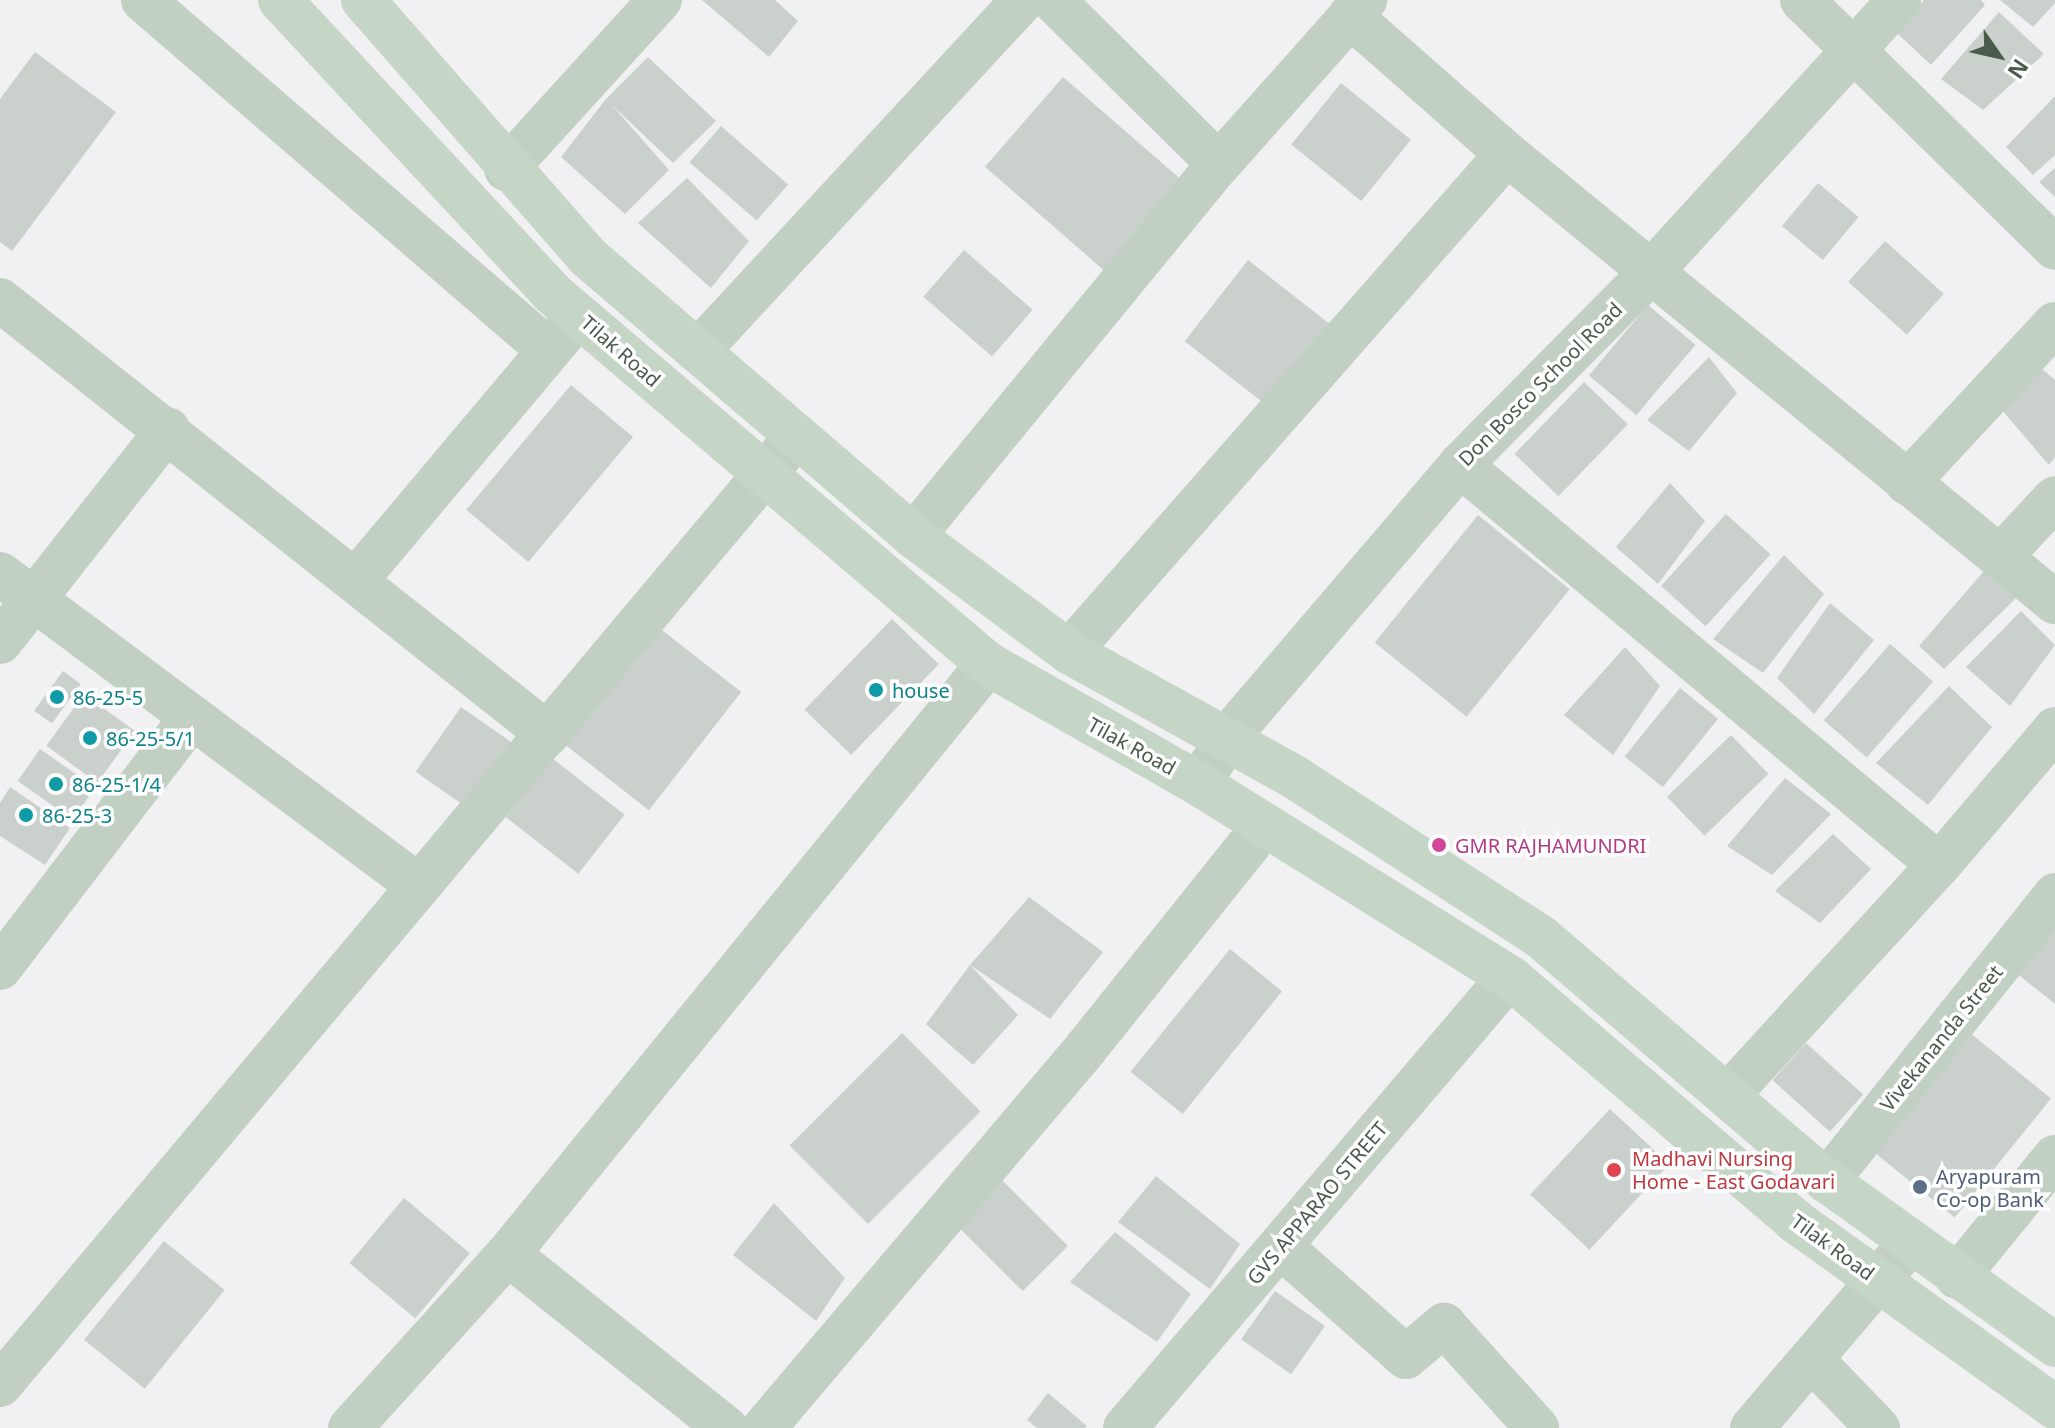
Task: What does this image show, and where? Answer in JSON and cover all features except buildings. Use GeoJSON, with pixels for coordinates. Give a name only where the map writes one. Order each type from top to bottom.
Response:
{"type":"FeatureCollection","features":[{"type":"Feature","properties":{"kind":"street"},"geometry":{"type":"LineString","coordinates":[[143,0],[546,348]]}},
{"type":"Feature","properties":{"kind":"street","name":"Tilak Road"},"geometry":{"type":"LineString","coordinates":[[280,0],[580,317],[763,478],[988,664],[1199,784],[1263,827],[1509,977],[1795,1221],[2055,1407]]}},
{"type":"Feature","properties":{"kind":"street"},"geometry":{"type":"LineString","coordinates":[[363,0],[408,47],[506,169],[588,257],[795,438],[913,536],[1069,652],[1228,737],[1542,938],[1827,1181],[2055,1345]]}},
{"type":"Feature","properties":{"kind":"street"},"geometry":{"type":"LineString","coordinates":[[506,169],[660,0]]}},
{"type":"Feature","properties":{"kind":"street"},"geometry":{"type":"LineString","coordinates":[[698,351],[1023,0]]}},
{"type":"Feature","properties":{"kind":"street"},"geometry":{"type":"LineString","coordinates":[[1053,0],[1219,164]]}},
{"type":"Feature","properties":{"kind":"street"},"geometry":{"type":"LineString","coordinates":[[1802,0],[2055,248]]}},
{"type":"Feature","properties":{"kind":"street","name":"Don Bosco School Road"},"geometry":{"type":"LineString","coordinates":[[1199,784],[1228,737],[1460,465],[1651,272],[1899,0]]}},
{"type":"Feature","properties":{"kind":"street"},"geometry":{"type":"LineString","coordinates":[[913,536],[1219,164],[1357,8],[1507,154],[2055,602]]}},
{"type":"Feature","properties":{"kind":"street"},"geometry":{"type":"LineString","coordinates":[[1069,652],[1507,154]]}},
{"type":"Feature","properties":{"kind":"street"},"geometry":{"type":"LineString","coordinates":[[0,300],[168,429],[548,734]]}},
{"type":"Feature","properties":{"kind":"street"},"geometry":{"type":"LineString","coordinates":[[356,580],[546,348],[580,317]]}},
{"type":"Feature","properties":{"kind":"street"},"geometry":{"type":"LineString","coordinates":[[1907,483],[2055,324]]}},
{"type":"Feature","properties":{"kind":"street"},"geometry":{"type":"LineString","coordinates":[[0,642],[17,586],[168,429]]}},
{"type":"Feature","properties":{"kind":"street"},"geometry":{"type":"LineString","coordinates":[[0,1385],[795,438]]}},
{"type":"Feature","properties":{"kind":"street"},"geometry":{"type":"LineString","coordinates":[[1460,465],[1939,865]]}},
{"type":"Feature","properties":{"kind":"street"},"geometry":{"type":"LineString","coordinates":[[2001,556],[2055,498]]}},
{"type":"Feature","properties":{"kind":"street"},"geometry":{"type":"LineString","coordinates":[[17,586],[419,886]]}},
{"type":"Feature","properties":{"kind":"street"},"geometry":{"type":"LineString","coordinates":[[350,1428],[508,1254],[988,664]]}},
{"type":"Feature","properties":{"kind":"street"},"geometry":{"type":"LineString","coordinates":[[0,968],[192,717]]}},
{"type":"Feature","properties":{"kind":"street"},"geometry":{"type":"LineString","coordinates":[[1728,1095],[1939,865],[2055,729]]}},
{"type":"Feature","properties":{"kind":"street"},"geometry":{"type":"LineString","coordinates":[[764,1428],[1086,1048],[1263,827]]}},
{"type":"Feature","properties":{"kind":"street","name":"Vivekananda Street"},"geometry":{"type":"LineString","coordinates":[[1827,1181],[2055,895]]}},
{"type":"Feature","properties":{"kind":"street","name":"GVS APPARAO STREET"},"geometry":{"type":"LineString","coordinates":[[1125,1428],[1509,977]]}},
{"type":"Feature","properties":{"kind":"street"},"geometry":{"type":"LineString","coordinates":[[1957,1277],[2055,1157]]}},
{"type":"Feature","properties":{"kind":"street"},"geometry":{"type":"LineString","coordinates":[[1752,1428],[1881,1282],[1911,1242]]}},
{"type":"Feature","properties":{"kind":"street"},"geometry":{"type":"LineString","coordinates":[[1280,1246],[1406,1357],[1444,1325],[1537,1428]]}},
{"type":"Feature","properties":{"kind":"street"},"geometry":{"type":"LineString","coordinates":[[508,1254],[726,1428]]}},
{"type":"Feature","properties":{"kind":"street"},"geometry":{"type":"LineString","coordinates":[[1812,1360],[1878,1428]]}},
{"type":"Feature","properties":{"kind":"place","name":"house"},"geometry":{"type":"Point","coordinates":[876,690]}},
{"type":"Feature","properties":{"kind":"place","name":"86-25-5"},"geometry":{"type":"Point","coordinates":[57,697]}},
{"type":"Feature","properties":{"kind":"place","name":"86-25-5/1"},"geometry":{"type":"Point","coordinates":[90,738]}},
{"type":"Feature","properties":{"kind":"place","name":"86-25-1/4"},"geometry":{"type":"Point","coordinates":[56,784]}},
{"type":"Feature","properties":{"kind":"place","name":"86-25-3"},"geometry":{"type":"Point","coordinates":[26,815]}},
{"type":"Feature","properties":{"kind":"place","name":"GMR RAJHAMUNDRI"},"geometry":{"type":"Point","coordinates":[1439,845]}},
{"type":"Feature","properties":{"kind":"place","name":"Madhavi Nursing Home - East Godavari"},"geometry":{"type":"Point","coordinates":[1614,1170]}},
{"type":"Feature","properties":{"kind":"place","name":"Aryapuram Co-op Bank"},"geometry":{"type":"Point","coordinates":[1920,1187]}}]}
